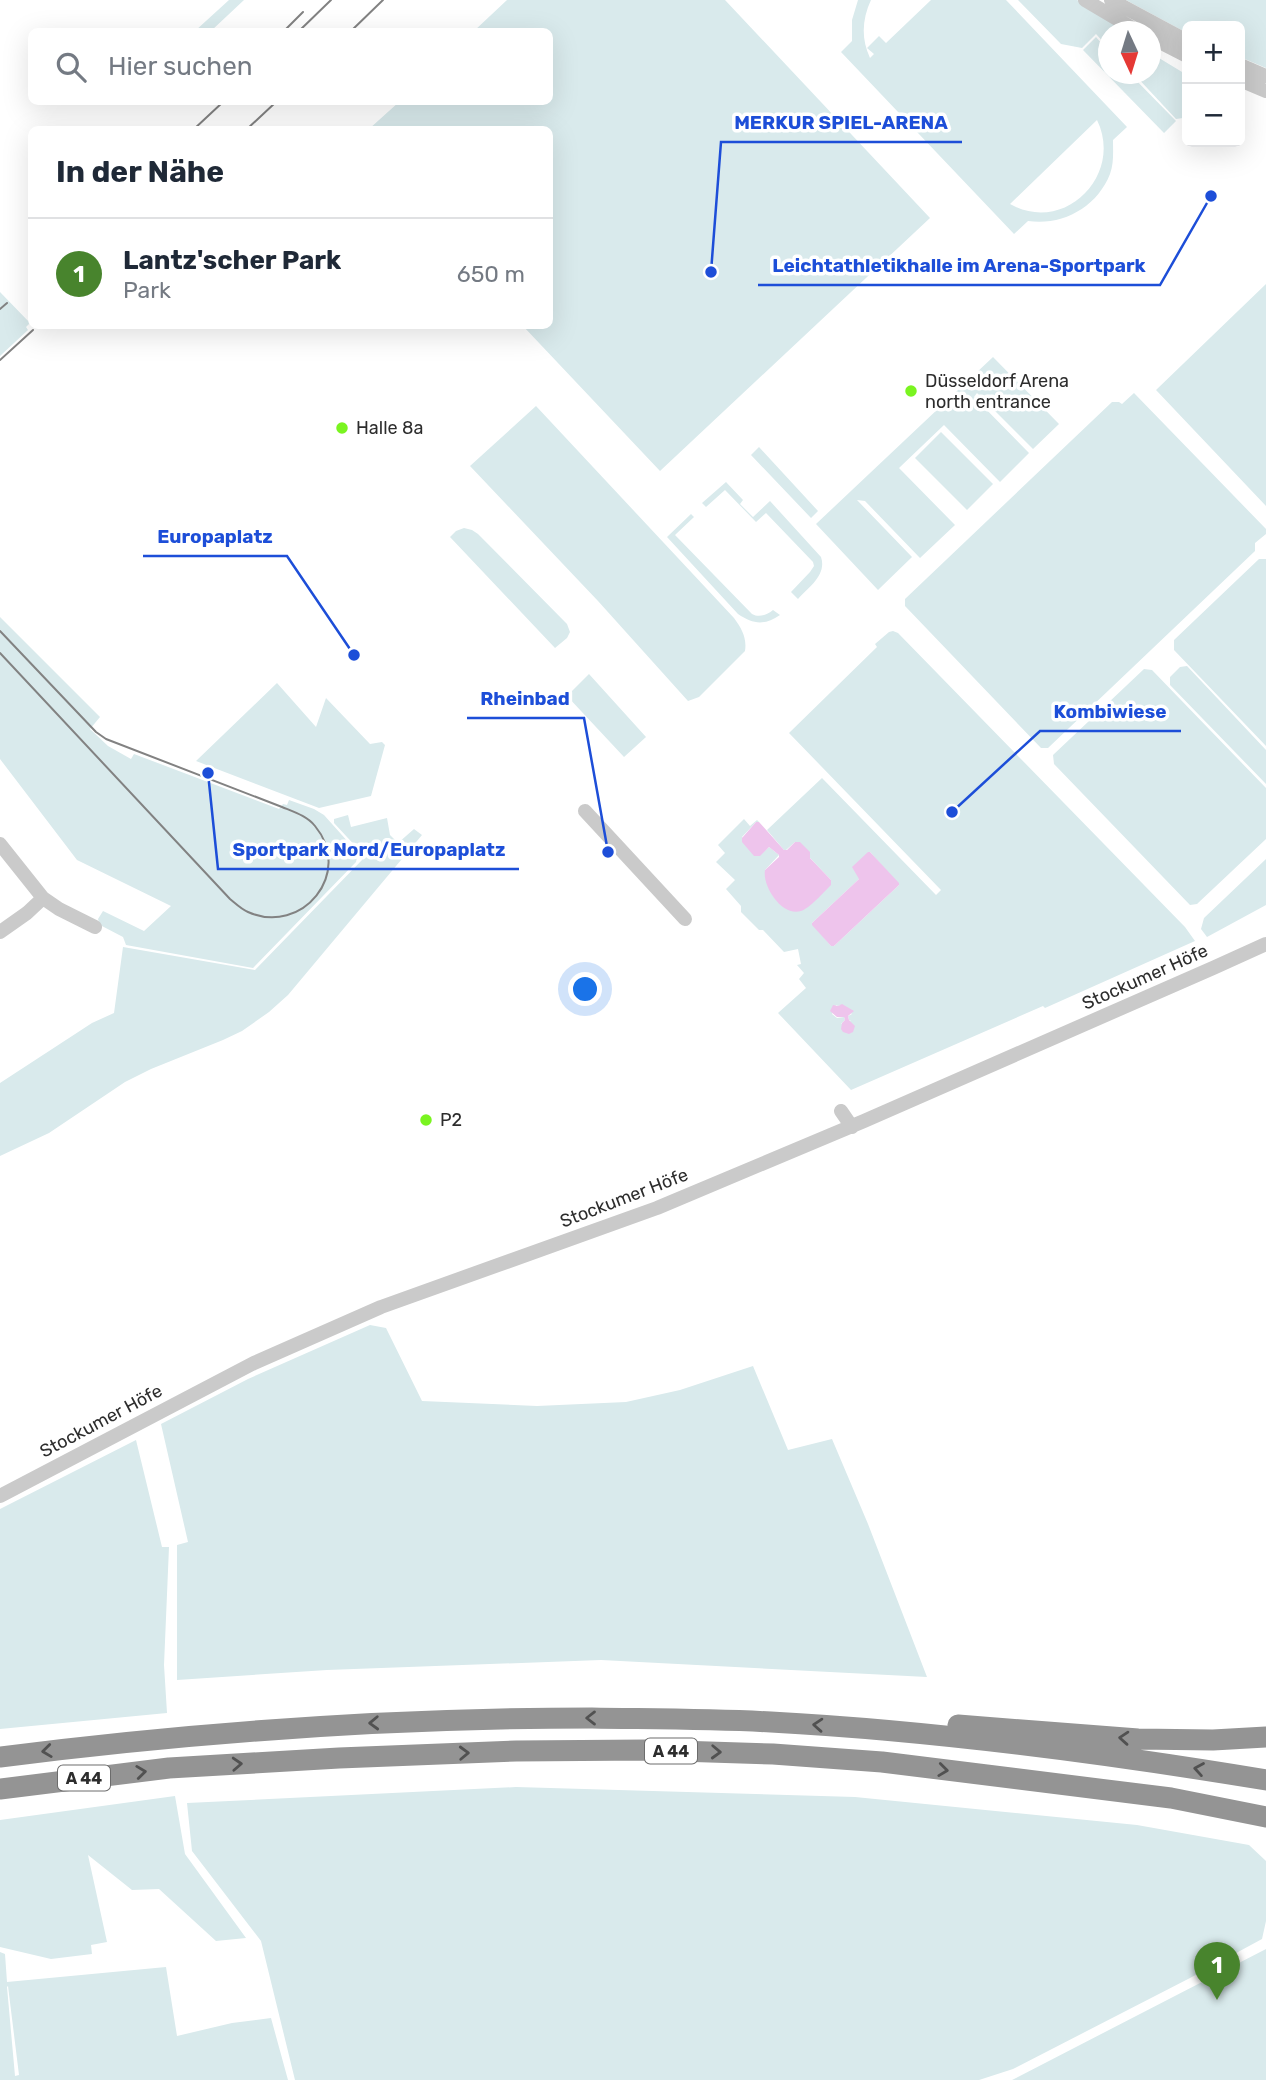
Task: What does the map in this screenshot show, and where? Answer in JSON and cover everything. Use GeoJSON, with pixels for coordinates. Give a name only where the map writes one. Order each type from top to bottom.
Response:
{"type":"FeatureCollection","features":[{"type":"Feature","properties":{"kind":"highway","name":"A 44"},"geometry":{"type":"LineString","coordinates":[[0,1757],[164,1738],[344,1724],[646,1718],[769,1722],[887,1730],[1143,1760],[1266,1780]]}},
{"type":"Feature","properties":{"kind":"highway"},"geometry":{"type":"LineString","coordinates":[[887,1730],[951,1725],[1138,1739],[1213,1740],[1266,1737]]}},
{"type":"Feature","properties":{"kind":"highway","name":"A 44"},"geometry":{"type":"LineString","coordinates":[[0,1789],[169,1769],[299,1760],[516,1751],[647,1750],[773,1754],[882,1762],[1171,1798],[1266,1817]]}},
{"type":"Feature","properties":{"kind":"street"},"geometry":{"type":"LineString","coordinates":[[1085,0],[1120,21]]}},
{"type":"Feature","properties":{"kind":"street"},"geometry":{"type":"LineString","coordinates":[[1111,0],[1182,38]]}},
{"type":"Feature","properties":{"kind":"street"},"geometry":{"type":"LineString","coordinates":[[1161,43],[1182,53]]}},
{"type":"Feature","properties":{"kind":"street"},"geometry":{"type":"LineString","coordinates":[[1245,67],[1266,76]]}},
{"type":"Feature","properties":{"kind":"street"},"geometry":{"type":"LineString","coordinates":[[1245,82],[1266,91]]}},
{"type":"Feature","properties":{"kind":"street"},"geometry":{"type":"LineString","coordinates":[[585,811],[685,919]]}},
{"type":"Feature","properties":{"kind":"street"},"geometry":{"type":"LineString","coordinates":[[0,844],[43,898],[96,927]]}},
{"type":"Feature","properties":{"kind":"street"},"geometry":{"type":"LineString","coordinates":[[0,932],[43,898]]}},
{"type":"Feature","properties":{"kind":"street","name":"Stockumer Höfe"},"geometry":{"type":"LineString","coordinates":[[0,1496],[254,1363],[381,1307],[657,1208],[852,1126],[1266,944]]}},
{"type":"Feature","properties":{"kind":"street"},"geometry":{"type":"LineString","coordinates":[[841,1111],[852,1126]]}},
{"type":"Feature","properties":{"kind":"shaded area"},"geometry":{"type":"Polygon","coordinates":[[[229,0],[244,0],[214,28],[198,28],[229,0]]]}},
{"type":"Feature","properties":{"kind":"shaded area"},"geometry":{"type":"Polygon","coordinates":[[[507,0],[725,0],[930,218],[660,471],[526,329],[553,329],[553,126],[372,126],[396,105],[553,105],[553,28],[477,28],[507,0]]]}},
{"type":"Feature","properties":{"kind":"shaded area"},"geometry":{"type":"Polygon","coordinates":[[[858,0],[871,0],[864,29],[865,44],[870,58],[874,54],[867,48],[879,36],[886,43],[931,0],[1006,0],[1127,127],[1113,140],[1112,166],[1104,186],[1088,205],[1077,212],[1054,220],[1028,221],[1014,234],[841,52],[852,41],[852,20],[858,0]],[[1097,120],[1010,204],[1030,212],[1050,212],[1068,206],[1084,194],[1096,179],[1102,161],[1103,141],[1097,120]]]}},
{"type":"Feature","properties":{"kind":"shaded area"},"geometry":{"type":"Polygon","coordinates":[[[1018,0],[1077,0],[1115,21],[1098,21],[1098,36],[1096,34],[1082,48],[1061,44],[1018,0]]]}},
{"type":"Feature","properties":{"kind":"shaded area"},"geometry":{"type":"Polygon","coordinates":[[[1126,0],[1266,0],[1266,68],[1245,59],[1245,21],[1182,21],[1182,30],[1126,0]]]}},
{"type":"Feature","properties":{"kind":"shaded area"},"geometry":{"type":"Polygon","coordinates":[[[1096,37],[1098,65],[1083,50],[1096,37]]]}},
{"type":"Feature","properties":{"kind":"shaded area"},"geometry":{"type":"Polygon","coordinates":[[[1161,59],[1182,72],[1182,118],[1176,119],[1143,84],[1161,84],[1161,59]]]}},
{"type":"Feature","properties":{"kind":"shaded area"},"geometry":{"type":"Polygon","coordinates":[[[1116,84],[1140,84],[1176,121],[1164,133],[1116,84]]]}},
{"type":"Feature","properties":{"kind":"shaded area"},"geometry":{"type":"Polygon","coordinates":[[[1266,284],[1266,506],[1156,390],[1266,284]]]}},
{"type":"Feature","properties":{"kind":"shaded area"},"geometry":{"type":"Polygon","coordinates":[[[0,292],[28,321],[28,330],[0,356],[0,292]]]}},
{"type":"Feature","properties":{"kind":"shaded area"},"geometry":{"type":"Polygon","coordinates":[[[993,357],[1059,424],[1033,449],[977,393],[974,397],[1029,453],[1000,482],[944,425],[899,468],[955,525],[920,558],[865,501],[857,500],[912,557],[878,590],[816,524],[993,357]]]}},
{"type":"Feature","properties":{"kind":"shaded area"},"geometry":{"type":"Polygon","coordinates":[[[1134,393],[1266,529],[1266,534],[1255,543],[1255,551],[1048,748],[1041,748],[905,606],[905,599],[1112,402],[1122,404],[1134,393]]]}},
{"type":"Feature","properties":{"kind":"shaded area"},"geometry":{"type":"Polygon","coordinates":[[[536,406],[739,626],[745,638],[745,651],[699,697],[688,701],[470,466],[536,406]]]}},
{"type":"Feature","properties":{"kind":"shaded area"},"geometry":{"type":"Polygon","coordinates":[[[941,432],[993,484],[967,510],[915,458],[941,432]]]}},
{"type":"Feature","properties":{"kind":"shaded area"},"geometry":{"type":"Polygon","coordinates":[[[759,447],[818,511],[811,518],[751,455],[759,447]]]}},
{"type":"Feature","properties":{"kind":"shaded area"},"geometry":{"type":"Polygon","coordinates":[[[726,482],[743,500],[740,504],[753,517],[770,501],[821,557],[819,575],[798,599],[791,592],[810,572],[814,566],[813,562],[766,513],[756,522],[725,490],[706,507],[702,503],[726,482]]]}},
{"type":"Feature","properties":{"kind":"shaded area"},"geometry":{"type":"Polygon","coordinates":[[[691,514],[694,517],[675,535],[752,614],[763,615],[773,610],[780,615],[769,621],[759,622],[738,614],[667,537],[691,514]]]}},
{"type":"Feature","properties":{"kind":"shaded area"},"geometry":{"type":"Polygon","coordinates":[[[464,528],[478,534],[567,624],[570,632],[567,638],[555,648],[450,537],[464,528]]]}},
{"type":"Feature","properties":{"kind":"shaded area"},"geometry":{"type":"Polygon","coordinates":[[[1259,559],[1266,559],[1266,746],[1174,650],[1174,640],[1259,559]]]}},
{"type":"Feature","properties":{"kind":"shaded area"},"geometry":{"type":"Polygon","coordinates":[[[0,617],[100,717],[90,729],[108,746],[131,759],[134,754],[279,809],[283,804],[287,805],[289,800],[314,809],[324,815],[358,853],[356,862],[253,968],[126,945],[123,937],[100,925],[98,919],[103,911],[144,931],[171,906],[77,860],[0,759],[0,617]]]}},
{"type":"Feature","properties":{"kind":"shaded area"},"geometry":{"type":"Polygon","coordinates":[[[889,632],[898,633],[1185,927],[1195,941],[851,1090],[778,1013],[806,988],[799,979],[804,973],[797,965],[801,964],[798,949],[784,952],[741,912],[741,906],[726,889],[735,880],[716,862],[725,853],[718,845],[744,819],[750,826],[757,820],[759,822],[742,837],[760,855],[769,847],[779,855],[765,870],[831,880],[795,842],[784,850],[767,830],[822,778],[936,895],[941,890],[789,733],[889,632]],[[870,852],[859,879],[812,923],[831,946],[899,885],[870,852]],[[836,1005],[832,1014],[837,1018],[844,1017],[845,1020],[841,1024],[851,1021],[848,1016],[852,1014],[841,1005],[836,1005]]]}},
{"type":"Feature","properties":{"kind":"shaded area"},"geometry":{"type":"Polygon","coordinates":[[[1187,666],[1266,750],[1266,784],[1170,685],[1170,677],[1180,667],[1187,666]]]}},
{"type":"Feature","properties":{"kind":"shaded area"},"geometry":{"type":"Polygon","coordinates":[[[1144,669],[1152,670],[1266,788],[1266,839],[1197,904],[1190,905],[1054,764],[1053,755],[1144,669]]]}},
{"type":"Feature","properties":{"kind":"shaded area"},"geometry":{"type":"Polygon","coordinates":[[[589,674],[646,737],[624,757],[567,696],[589,674]]]}},
{"type":"Feature","properties":{"kind":"shaded area"},"geometry":{"type":"Polygon","coordinates":[[[277,683],[316,727],[326,698],[370,744],[382,742],[385,745],[371,796],[319,808],[196,761],[277,683]]]}},
{"type":"Feature","properties":{"kind":"shaded area"},"geometry":{"type":"Polygon","coordinates":[[[348,815],[351,827],[387,818],[390,835],[398,843],[414,829],[422,835],[288,995],[242,1031],[125,1082],[49,1133],[0,1156],[0,1083],[92,1023],[114,1013],[123,947],[255,970],[362,860],[360,851],[334,823],[334,819],[348,815]]]}},
{"type":"Feature","properties":{"kind":"shaded area"},"geometry":{"type":"Polygon","coordinates":[[[759,822],[784,850],[795,842],[800,842],[810,852],[810,858],[831,880],[831,885],[804,910],[794,912],[787,909],[780,905],[770,892],[765,870],[779,855],[769,847],[760,856],[754,856],[742,842],[742,838],[759,822]]]}},
{"type":"Feature","properties":{"kind":"shaded area"},"geometry":{"type":"Polygon","coordinates":[[[868,852],[899,885],[831,946],[812,923],[859,879],[852,867],[868,852]]]}},
{"type":"Feature","properties":{"kind":"shaded area"},"geometry":{"type":"Polygon","coordinates":[[[1266,859],[1266,905],[1207,937],[1201,929],[1204,918],[1266,859]]]}},
{"type":"Feature","properties":{"kind":"shaded area"},"geometry":{"type":"Polygon","coordinates":[[[842,1004],[854,1011],[848,1016],[855,1026],[849,1034],[841,1029],[844,1017],[837,1017],[830,1011],[833,1005],[842,1004]]]}},
{"type":"Feature","properties":{"kind":"shaded area"},"geometry":{"type":"Polygon","coordinates":[[[370,1325],[386,1328],[422,1401],[537,1406],[626,1402],[680,1390],[753,1366],[788,1450],[832,1439],[927,1677],[601,1660],[327,1670],[177,1680],[177,1545],[188,1542],[161,1424],[248,1379],[370,1325]]]}},
{"type":"Feature","properties":{"kind":"shaded area"},"geometry":{"type":"Polygon","coordinates":[[[136,1440],[162,1547],[169,1547],[164,1665],[167,1713],[0,1729],[0,1509],[136,1440]]]}},
{"type":"Feature","properties":{"kind":"shaded area"},"geometry":{"type":"Polygon","coordinates":[[[516,1787],[855,1797],[1137,1825],[1249,1845],[1266,1861],[1266,1921],[1262,1939],[1013,2069],[979,2080],[295,2080],[261,1941],[192,1851],[187,1803],[516,1787]]]}},
{"type":"Feature","properties":{"kind":"shaded area"},"geometry":{"type":"Polygon","coordinates":[[[175,1796],[185,1854],[246,1938],[216,1941],[159,1889],[132,1890],[88,1855],[107,1942],[91,1945],[92,1954],[51,1959],[0,1947],[0,1820],[175,1796]]]}},
{"type":"Feature","properties":{"kind":"shaded area"},"geometry":{"type":"Polygon","coordinates":[[[1266,1949],[1266,2080],[1012,2080],[1266,1949]]]}},
{"type":"Feature","properties":{"kind":"shaded area"},"geometry":{"type":"Polygon","coordinates":[[[0,1952],[5,1954],[7,1982],[166,1967],[177,2036],[232,2023],[271,2018],[288,2080],[0,2080],[0,1952]],[[8,1986],[15,2076],[19,2075],[8,1986]]]}},
{"type":"Feature","properties":{"kind":"tram line"},"geometry":{"type":"LineString","coordinates":[[302,28],[331,0]]}},
{"type":"Feature","properties":{"kind":"tram line"},"geometry":{"type":"LineString","coordinates":[[354,28],[383,0]]}},
{"type":"Feature","properties":{"kind":"tram line"},"geometry":{"type":"LineString","coordinates":[[287,28],[303,12]]}},
{"type":"Feature","properties":{"kind":"tram line"},"geometry":{"type":"LineString","coordinates":[[197,126],[220,105]]}},
{"type":"Feature","properties":{"kind":"tram line"},"geometry":{"type":"LineString","coordinates":[[250,126],[273,105]]}},
{"type":"Feature","properties":{"kind":"tram line"},"geometry":{"type":"LineString","coordinates":[[0,309],[7,303]]}},
{"type":"Feature","properties":{"kind":"tram line"},"geometry":{"type":"LineString","coordinates":[[0,360],[33,330]]}},
{"type":"Feature","properties":{"kind":"tram line"},"geometry":{"type":"LineString","coordinates":[[0,631],[96,732],[106,739],[291,811],[312,823],[326,844],[329,863],[325,880],[316,896],[303,908],[287,915],[268,917],[248,912],[238,906],[0,653]]}},
{"type":"Feature","properties":{"kind":"place","name":"Leichtathletikhalle im Arena-Sportpark"},"geometry":{"type":"Point","coordinates":[1211,196]}},
{"type":"Feature","properties":{"kind":"place","name":"MERKUR SPIEL-ARENA"},"geometry":{"type":"Point","coordinates":[711,272]}},
{"type":"Feature","properties":{"kind":"place","name":"Düsseldorf Arena north entrance"},"geometry":{"type":"Point","coordinates":[911,391]}},
{"type":"Feature","properties":{"kind":"place","name":"Halle 8a"},"geometry":{"type":"Point","coordinates":[342,428]}},
{"type":"Feature","properties":{"kind":"place","name":"Europaplatz"},"geometry":{"type":"Point","coordinates":[354,655]}},
{"type":"Feature","properties":{"kind":"place","name":"Sportpark Nord/Europaplatz"},"geometry":{"type":"Point","coordinates":[208,773]}},
{"type":"Feature","properties":{"kind":"place","name":"Kombiwiese"},"geometry":{"type":"Point","coordinates":[952,812]}},
{"type":"Feature","properties":{"kind":"place","name":"Rheinbad"},"geometry":{"type":"Point","coordinates":[608,852]}},
{"type":"Feature","properties":{"kind":"place","name":"P2"},"geometry":{"type":"Point","coordinates":[426,1120]}},
{"type":"Feature","properties":{"kind":"place","name":"Lantz'scher Park"},"geometry":{"type":"Point","coordinates":[1217,2000]}}]}
